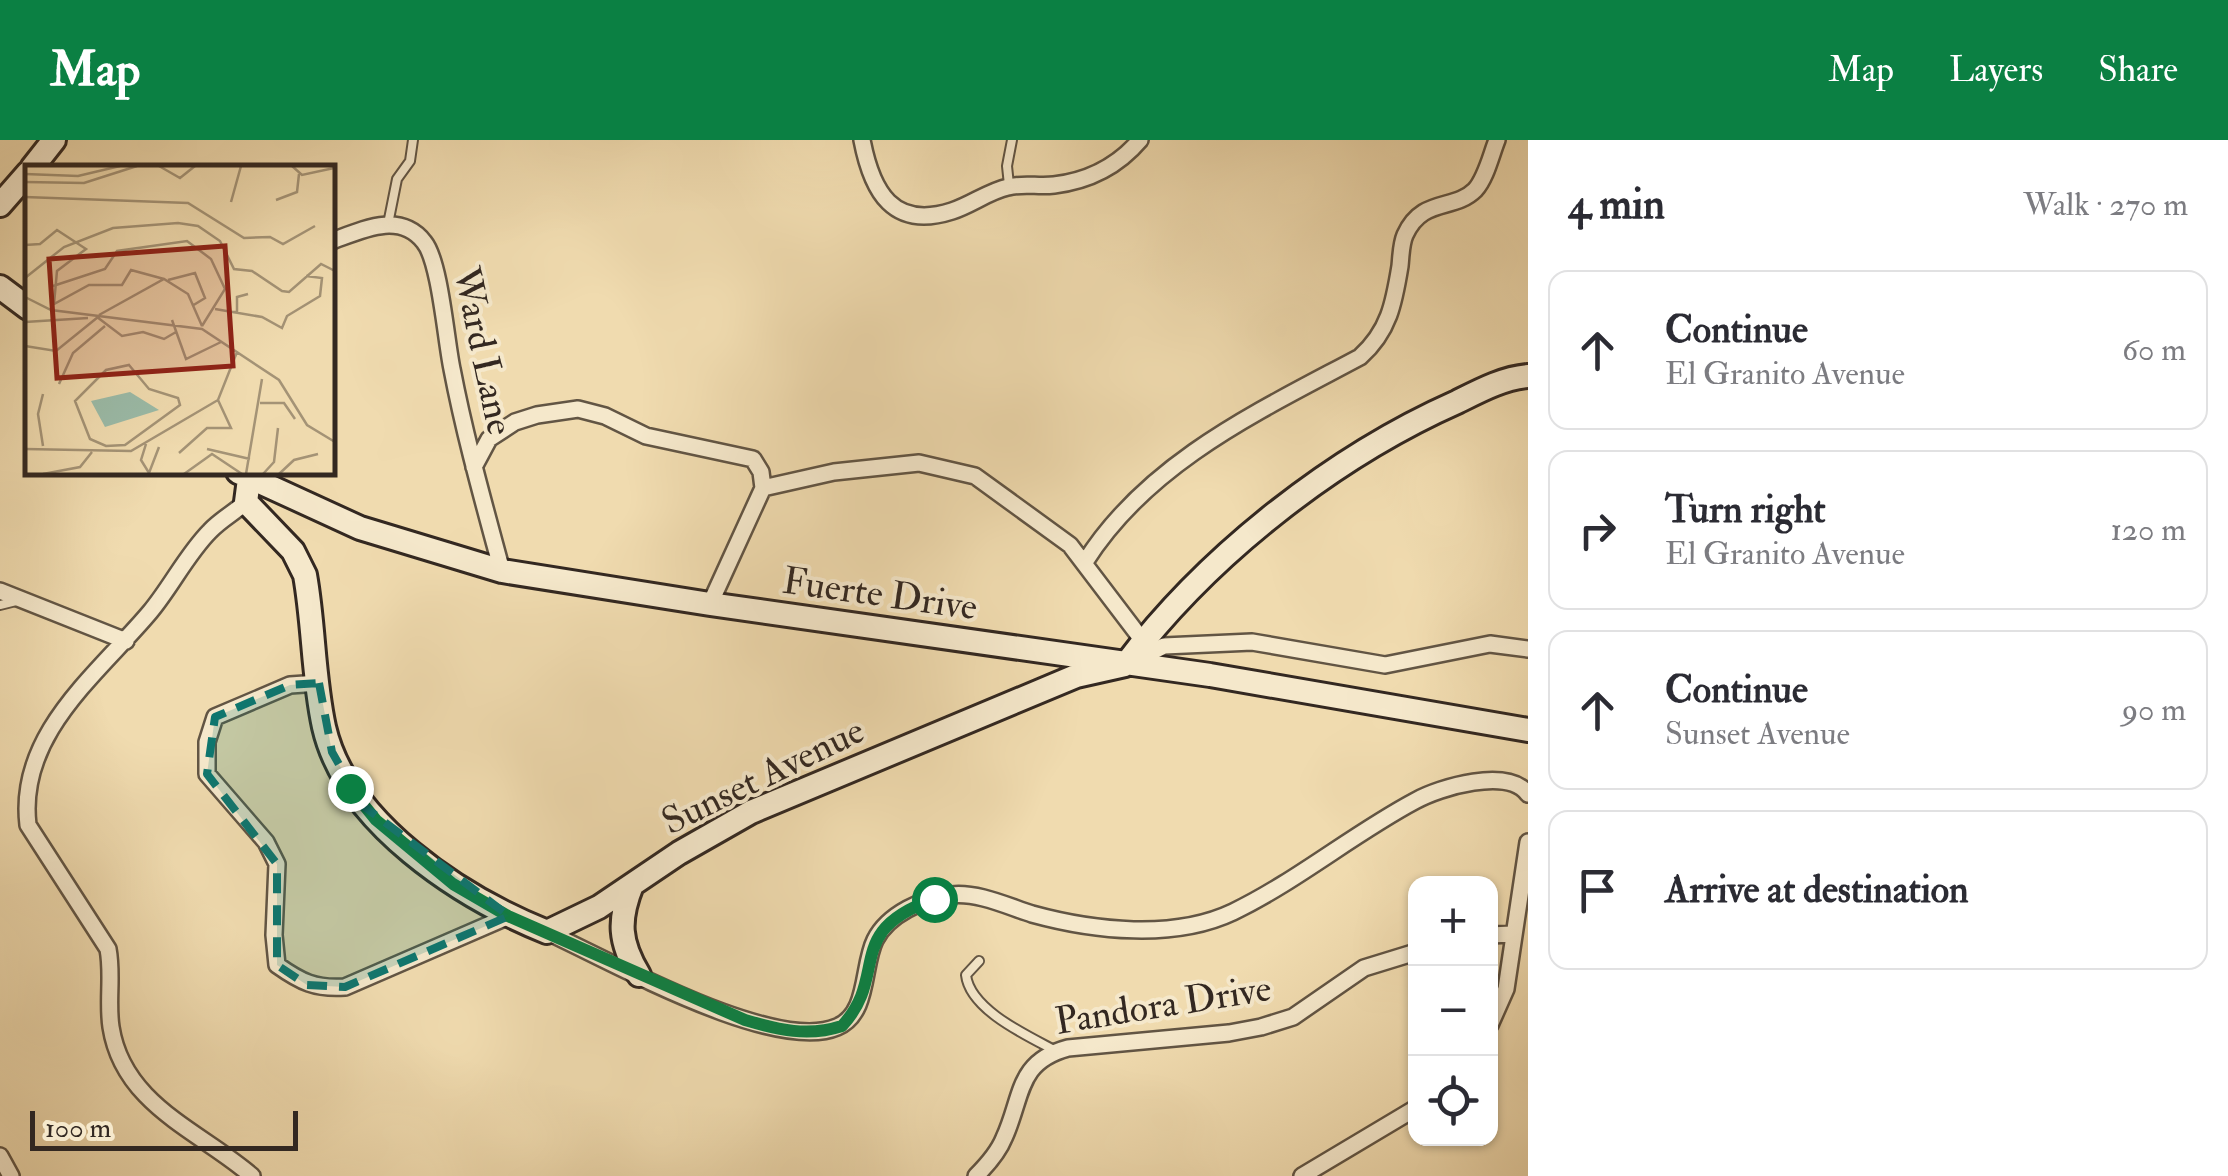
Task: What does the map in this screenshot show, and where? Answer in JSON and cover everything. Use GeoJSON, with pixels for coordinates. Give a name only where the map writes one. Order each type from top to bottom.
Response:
{"type":"FeatureCollection","features":[{"type":"Feature","properties":{"kind":"street"},"geometry":{"type":"LineString","coordinates":[[34,165],[54,140]]}},
{"type":"Feature","properties":{"kind":"street"},"geometry":{"type":"LineString","coordinates":[[862,140],[867,168],[891,208],[921,218],[952,211],[1009,186],[1054,185],[1097,176],[1140,140]]}},
{"type":"Feature","properties":{"kind":"street"},"geometry":{"type":"LineString","coordinates":[[1085,562],[1106,528],[1146,487],[1240,421],[1360,356],[1374,344],[1391,316],[1404,236],[1431,207],[1466,197],[1479,186],[1497,140]]}},
{"type":"Feature","properties":{"kind":"street"},"geometry":{"type":"LineString","coordinates":[[0,205],[25,176]]}},
{"type":"Feature","properties":{"kind":"street"},"geometry":{"type":"LineString","coordinates":[[335,240],[388,224]]}},
{"type":"Feature","properties":{"kind":"street","name":"Ward Lane"},"geometry":{"type":"LineString","coordinates":[[388,224],[400,224],[424,241],[432,259],[474,467],[502,571]]}},
{"type":"Feature","properties":{"kind":"street"},"geometry":{"type":"LineString","coordinates":[[0,287],[25,306]]}},
{"type":"Feature","properties":{"kind":"street"},"geometry":{"type":"LineString","coordinates":[[1126,665],[1144,641],[1240,542],[1324,476],[1422,417],[1490,386],[1528,376]]}},
{"type":"Feature","properties":{"kind":"street"},"geometry":{"type":"LineString","coordinates":[[474,467],[489,438],[516,422],[537,414],[578,409],[605,416],[646,436],[753,459],[762,472],[763,488],[710,604]]}},
{"type":"Feature","properties":{"kind":"street"},"geometry":{"type":"LineString","coordinates":[[763,488],[834,472],[918,463],[975,476],[1070,545],[1144,641]]}},
{"type":"Feature","properties":{"kind":"street"},"geometry":{"type":"LineString","coordinates":[[252,1176],[229,1156],[169,1118],[129,1075],[111,1026],[108,949],[28,824],[28,780],[37,754],[78,690],[168,591],[244,485],[294,552],[305,575],[325,730],[332,752],[362,805],[453,884],[508,916],[745,1020],[792,1032],[842,1026],[860,997],[876,939],[898,914],[923,903],[962,894],[1065,920],[1118,928],[1176,928],[1208,922],[1236,910],[1417,800],[1472,783],[1504,780],[1522,786],[1528,794]]}},
{"type":"Feature","properties":{"kind":"street","name":"Fuerte Drive"},"geometry":{"type":"LineString","coordinates":[[244,485],[360,528],[502,571],[1210,675],[1528,730]]}},
{"type":"Feature","properties":{"kind":"street"},"geometry":{"type":"LineString","coordinates":[[0,591],[126,640]]}},
{"type":"Feature","properties":{"kind":"street","name":"Sunset Avenue"},"geometry":{"type":"LineString","coordinates":[[547,932],[588,913],[737,820],[810,786],[1076,676],[1126,665],[1164,646],[1252,642],[1385,665],[1490,644],[1528,649]]}},
{"type":"Feature","properties":{"kind":"street"},"geometry":{"type":"LineString","coordinates":[[318,683],[290,685],[215,716],[207,742],[207,774],[266,842],[277,864],[277,965],[307,986],[346,987],[508,916]]}},
{"type":"Feature","properties":{"kind":"street"},"geometry":{"type":"LineString","coordinates":[[1498,1006],[1506,989],[1528,842]]}},
{"type":"Feature","properties":{"kind":"street"},"geometry":{"type":"LineString","coordinates":[[632,885],[622,910],[621,935],[639,975]]}},
{"type":"Feature","properties":{"kind":"street"},"geometry":{"type":"LineString","coordinates":[[1498,935],[1512,934]]}},
{"type":"Feature","properties":{"kind":"street","name":"Pandora Drive"},"geometry":{"type":"LineString","coordinates":[[976,1176],[1003,1142],[1020,1087],[1030,1070],[1056,1051],[1261,1027],[1293,1018],[1364,968],[1408,954]]}},
{"type":"Feature","properties":{"kind":"street"},"geometry":{"type":"LineString","coordinates":[[1302,1176],[1408,1113]]}},
{"type":"Feature","properties":{"kind":"street"},"geometry":{"type":"LineString","coordinates":[[0,1156],[11,1176]]}},
{"type":"Feature","properties":{"kind":"lane"},"geometry":{"type":"LineString","coordinates":[[388,224],[397,179],[410,161],[413,140]]}},
{"type":"Feature","properties":{"kind":"lane"},"geometry":{"type":"LineString","coordinates":[[1009,186],[1007,166],[1012,140]]}},
{"type":"Feature","properties":{"kind":"lane"},"geometry":{"type":"LineString","coordinates":[[0,605],[20,600]]}},
{"type":"Feature","properties":{"kind":"lane"},"geometry":{"type":"LineString","coordinates":[[980,961],[966,976],[967,986],[976,999],[998,1018],[1056,1051]]}},
{"type":"Feature","properties":{"kind":"highlighted area"},"geometry":{"type":"Polygon","coordinates":[[[319,683],[332,752],[362,805],[509,916],[345,987],[307,985],[277,965],[277,864],[207,774],[215,717],[290,685],[319,683]]]}},
{"type":"Feature","properties":{"kind":"route"},"geometry":{"type":"LineString","coordinates":[[350,788],[376,820],[453,884],[508,916],[652,981],[776,1029],[808,1033],[842,1026],[860,997],[876,939],[898,914],[934,899]]}}]}
